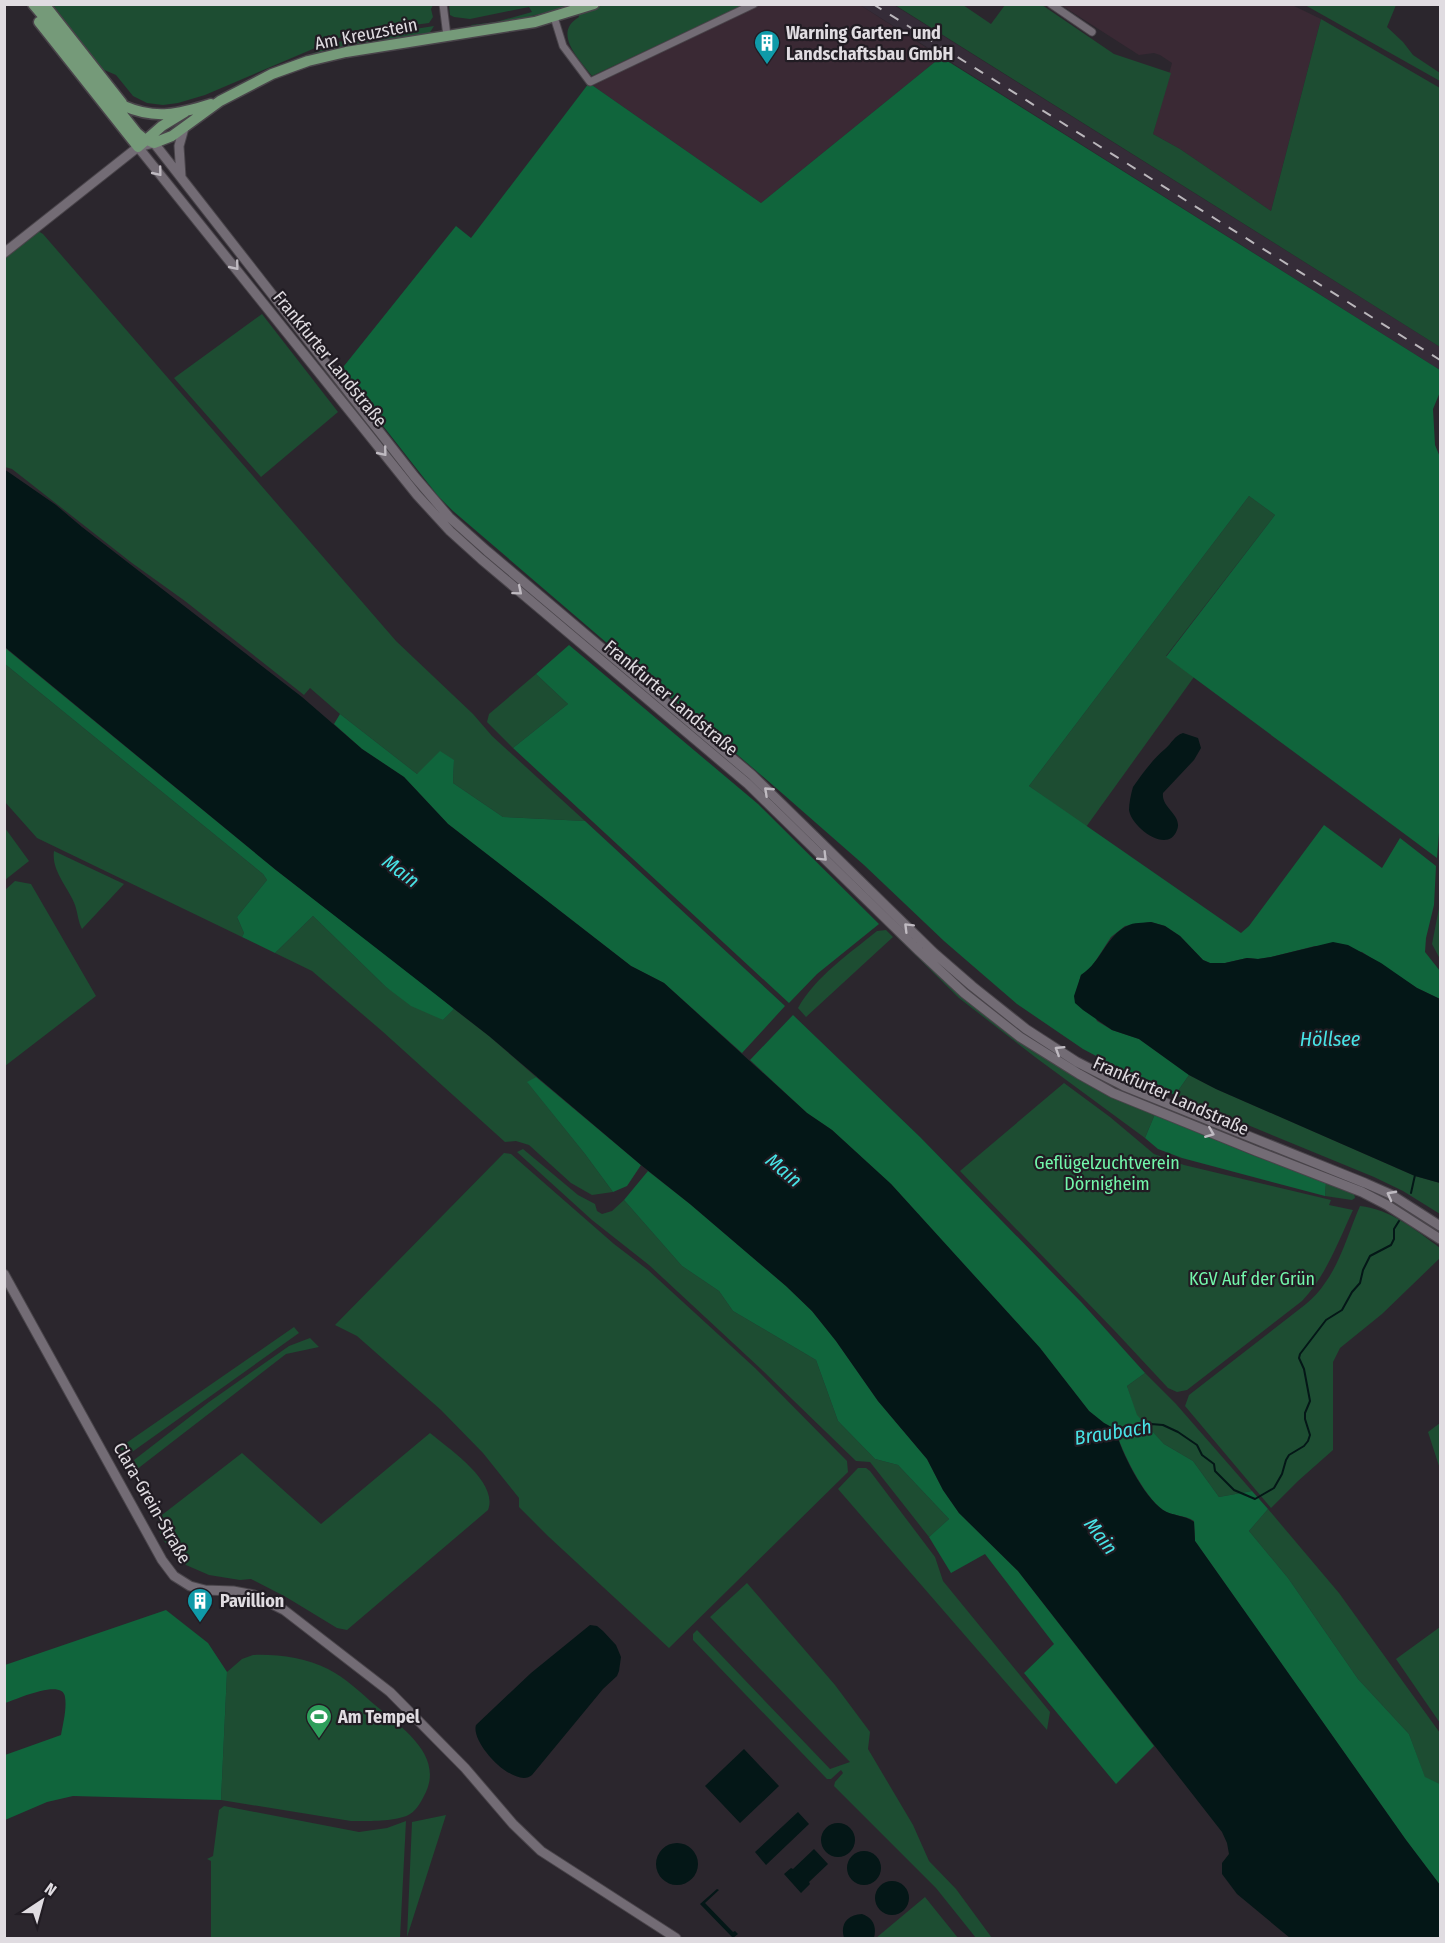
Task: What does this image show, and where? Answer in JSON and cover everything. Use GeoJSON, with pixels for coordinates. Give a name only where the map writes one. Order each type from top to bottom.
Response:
{"type":"FeatureCollection","features":[{"type":"Feature","properties":{"kind":"main road","name":"Frankfurter Landstraße"},"geometry":{"type":"LineString","coordinates":[[25,4],[144,144],[417,495],[450,531],[748,784],[964,993],[1020,1037],[1113,1093],[1362,1192],[1388,1205],[1440,1239]]}},
{"type":"Feature","properties":{"kind":"main road"},"geometry":{"type":"LineString","coordinates":[[33,4],[144,144]]}},
{"type":"Feature","properties":{"kind":"main road","name":"Frankfurter Landstraße"},"geometry":{"type":"LineString","coordinates":[[44,4],[124,106],[144,144],[181,177],[414,476],[449,517],[752,775],[934,953],[1026,1029],[1077,1062],[1145,1095],[1365,1183],[1398,1199],[1440,1226]]}},
{"type":"Feature","properties":{"kind":"main road","name":"Am Kreuzstein"},"geometry":{"type":"LineString","coordinates":[[144,144],[172,136],[220,101],[272,74],[308,61],[346,52],[514,26],[554,17],[594,4]]}},
{"type":"Feature","properties":{"kind":"main road","name":"Am Kreuzstein"},"geometry":{"type":"LineString","coordinates":[[124,106],[151,115],[185,112],[220,101]]}},
{"type":"Feature","properties":{"kind":"main road"},"geometry":{"type":"LineString","coordinates":[[4,253],[185,112]]}},
{"type":"Feature","properties":{"kind":"main road"},"geometry":{"type":"LineString","coordinates":[[181,177],[179,146],[184,128]]}},
{"type":"Feature","properties":{"kind":"main road","name":"Clara-Grein-Straße"},"geometry":{"type":"LineString","coordinates":[[4,1274],[171,1573],[184,1583],[197,1588],[254,1595],[297,1619],[390,1692],[465,1768],[525,1837],[554,1861],[676,1938]]}},
{"type":"Feature","properties":{"kind":"street"},"geometry":{"type":"LineString","coordinates":[[443,4],[447,36]]}},
{"type":"Feature","properties":{"kind":"street"},"geometry":{"type":"LineString","coordinates":[[554,17],[563,46],[590,82],[754,4]]}},
{"type":"Feature","properties":{"kind":"street"},"geometry":{"type":"LineString","coordinates":[[1051,4],[1092,32]]}},
{"type":"Feature","properties":{"kind":"shaded area"},"geometry":{"type":"Polygon","coordinates":[[[743,5],[860,5],[941,57],[761,203],[589,83],[592,76],[743,5]]]}},
{"type":"Feature","properties":{"kind":"shaded area"},"geometry":{"type":"Polygon","coordinates":[[[860,5],[894,5],[1440,347],[1440,370],[860,5]]]}},
{"type":"Feature","properties":{"kind":"shaded area"},"geometry":{"type":"Polygon","coordinates":[[[1061,5],[1292,5],[1321,19],[1271,211],[1180,149],[1153,134],[1172,63],[1154,53],[1139,55],[1061,5]]]}},
{"type":"Feature","properties":{"kind":"green space"},"geometry":{"type":"Polygon","coordinates":[[[449,4],[743,5],[592,76],[575,54],[568,38],[571,23],[579,17],[575,5],[500,24],[472,27],[471,25],[496,22],[532,12],[529,7],[470,19],[450,15],[449,4]]]}},
{"type":"Feature","properties":{"kind":"green space"},"geometry":{"type":"Polygon","coordinates":[[[53,5],[433,5],[431,9],[433,17],[429,23],[341,37],[205,95],[163,105],[147,103],[133,96],[116,75],[102,69],[53,5]]]}},
{"type":"Feature","properties":{"kind":"green space"},"geometry":{"type":"Polygon","coordinates":[[[895,5],[963,5],[991,24],[1005,5],[1042,5],[1114,54],[1171,73],[1153,134],[1180,149],[1271,211],[1321,19],[1440,88],[1440,347],[895,5]]]}},
{"type":"Feature","properties":{"kind":"green space"},"geometry":{"type":"Polygon","coordinates":[[[1305,5],[1396,5],[1387,27],[1413,55],[1440,73],[1440,81],[1305,5]]]}},
{"type":"Feature","properties":{"kind":"green space"},"geometry":{"type":"Polygon","coordinates":[[[434,26],[429,34],[348,45],[307,56],[344,40],[434,26]]]}},
{"type":"Feature","properties":{"kind":"green space"},"geometry":{"type":"Polygon","coordinates":[[[941,57],[1440,370],[1440,392],[1433,409],[1435,445],[1440,457],[1440,820],[1437,858],[1166,657],[1275,515],[1249,496],[1029,786],[1241,933],[1249,926],[1324,825],[1382,868],[1400,838],[1436,866],[1434,905],[1425,952],[1440,971],[1440,999],[1417,988],[1362,952],[1315,946],[1271,957],[1210,963],[1203,960],[1180,936],[1165,926],[1151,922],[1125,926],[1111,937],[1091,968],[1081,975],[1079,982],[1097,1021],[1112,1030],[1139,1039],[1189,1075],[1175,1095],[1083,1049],[1017,1004],[944,941],[864,865],[775,787],[453,511],[438,496],[340,371],[456,226],[471,238],[589,83],[761,203],[941,57]]]}},
{"type":"Feature","properties":{"kind":"green space"},"geometry":{"type":"Polygon","coordinates":[[[38,231],[396,641],[473,714],[492,736],[585,821],[503,817],[453,783],[454,760],[417,774],[310,688],[304,695],[12,469],[5,467],[4,258],[38,231]]]}},
{"type":"Feature","properties":{"kind":"green space"},"geometry":{"type":"Polygon","coordinates":[[[262,314],[338,412],[261,477],[174,378],[262,314]]]}},
{"type":"Feature","properties":{"kind":"green space"},"geometry":{"type":"Polygon","coordinates":[[[1249,496],[1275,515],[1166,656],[1194,677],[1086,827],[1029,786],[1249,496]]]}},
{"type":"Feature","properties":{"kind":"green space"},"geometry":{"type":"Polygon","coordinates":[[[569,645],[758,804],[879,924],[817,974],[789,1003],[513,748],[568,704],[536,674],[569,645]]]}},
{"type":"Feature","properties":{"kind":"green space"},"geometry":{"type":"Polygon","coordinates":[[[4,647],[276,870],[454,1009],[443,1020],[411,1006],[386,987],[313,916],[275,953],[242,937],[244,933],[237,917],[267,880],[263,874],[5,664],[4,647]]]}},
{"type":"Feature","properties":{"kind":"green space"},"geometry":{"type":"Polygon","coordinates":[[[5,664],[263,874],[267,880],[237,917],[244,933],[242,937],[37,838],[5,802],[5,664]]]}},
{"type":"Feature","properties":{"kind":"green space"},"geometry":{"type":"Polygon","coordinates":[[[536,674],[568,704],[513,748],[487,722],[489,714],[536,674]]]}},
{"type":"Feature","properties":{"kind":"green space"},"geometry":{"type":"Polygon","coordinates":[[[340,714],[417,774],[440,751],[454,760],[453,783],[503,817],[585,821],[785,1006],[742,1053],[664,983],[631,966],[448,824],[404,777],[362,749],[334,724],[340,714]]]}},
{"type":"Feature","properties":{"kind":"green space"},"geometry":{"type":"Polygon","coordinates":[[[4,828],[29,861],[5,880],[4,828]]]}},
{"type":"Feature","properties":{"kind":"green space"},"geometry":{"type":"Polygon","coordinates":[[[54,851],[124,884],[82,929],[75,905],[55,865],[54,851]]]}},
{"type":"Feature","properties":{"kind":"green space"},"geometry":{"type":"Polygon","coordinates":[[[15,881],[31,884],[96,996],[5,1066],[5,890],[15,881]]]}},
{"type":"Feature","properties":{"kind":"green space"},"geometry":{"type":"Polygon","coordinates":[[[1440,903],[1440,959],[1432,944],[1440,903]]]}},
{"type":"Feature","properties":{"kind":"green space"},"geometry":{"type":"Polygon","coordinates":[[[313,916],[386,987],[443,1020],[454,1009],[536,1077],[528,1083],[613,1192],[592,1195],[571,1183],[529,1145],[516,1141],[505,1142],[312,971],[275,953],[313,916]]]}},
{"type":"Feature","properties":{"kind":"green space"},"geometry":{"type":"Polygon","coordinates":[[[886,930],[893,937],[806,1017],[798,1008],[814,986],[834,966],[877,931],[886,930]]]}},
{"type":"Feature","properties":{"kind":"green space"},"geometry":{"type":"Polygon","coordinates":[[[895,935],[898,935],[987,1015],[1155,1114],[1145,1138],[959,998],[895,935]]]}},
{"type":"Feature","properties":{"kind":"green space"},"geometry":{"type":"Polygon","coordinates":[[[793,1015],[920,1137],[1082,1303],[1145,1373],[1127,1386],[1137,1415],[1164,1444],[1193,1461],[1219,1497],[1252,1491],[1268,1509],[1249,1531],[1288,1578],[1358,1679],[1409,1734],[1425,1777],[1440,1784],[1440,1885],[1195,1541],[1194,1521],[1167,1512],[1155,1503],[1134,1472],[1115,1429],[1089,1411],[1040,1348],[891,1184],[832,1130],[807,1113],[750,1060],[793,1015]]]}},
{"type":"Feature","properties":{"kind":"green space"},"geometry":{"type":"Polygon","coordinates":[[[1189,1075],[1415,1176],[1440,1183],[1440,1214],[1403,1191],[1374,1177],[1175,1095],[1189,1075]]]}},
{"type":"Feature","properties":{"kind":"green space"},"geometry":{"type":"Polygon","coordinates":[[[536,1077],[641,1165],[627,1186],[613,1192],[527,1082],[536,1077]]]}},
{"type":"Feature","properties":{"kind":"green space"},"geometry":{"type":"Polygon","coordinates":[[[1064,1083],[1154,1154],[1184,1165],[1331,1200],[1329,1205],[1353,1210],[1325,1270],[1302,1301],[1187,1390],[1177,1392],[1168,1388],[960,1171],[1064,1083]]]}},
{"type":"Feature","properties":{"kind":"green space"},"geometry":{"type":"Polygon","coordinates":[[[1155,1114],[1252,1155],[1326,1182],[1325,1196],[1182,1158],[1158,1149],[1145,1138],[1155,1114]]]}},
{"type":"Feature","properties":{"kind":"green space"},"geometry":{"type":"Polygon","coordinates":[[[523,1149],[578,1195],[595,1204],[597,1211],[602,1214],[612,1211],[624,1200],[682,1266],[719,1291],[733,1311],[816,1360],[838,1421],[875,1459],[898,1465],[949,1519],[929,1537],[870,1462],[856,1461],[649,1265],[592,1220],[517,1152],[523,1149]]]}},
{"type":"Feature","properties":{"kind":"green space"},"geometry":{"type":"Polygon","coordinates":[[[504,1153],[511,1154],[614,1244],[648,1270],[755,1368],[847,1461],[848,1472],[669,1648],[519,1507],[519,1498],[483,1453],[441,1410],[357,1336],[335,1325],[504,1153]]]}},
{"type":"Feature","properties":{"kind":"green space"},"geometry":{"type":"Polygon","coordinates":[[[648,1171],[690,1204],[812,1311],[878,1401],[927,1459],[943,1490],[959,1513],[1018,1571],[1154,1746],[1116,1784],[1024,1673],[1054,1644],[985,1554],[951,1573],[929,1537],[949,1519],[898,1465],[875,1459],[838,1421],[816,1360],[733,1311],[719,1291],[682,1266],[624,1200],[648,1171]]]}},
{"type":"Feature","properties":{"kind":"green space"},"geometry":{"type":"Polygon","coordinates":[[[1326,1182],[1354,1193],[1355,1198],[1352,1200],[1325,1196],[1326,1182]]]}},
{"type":"Feature","properties":{"kind":"green space"},"geometry":{"type":"Polygon","coordinates":[[[1360,1206],[1382,1211],[1412,1228],[1440,1248],[1440,1258],[1382,1314],[1340,1348],[1333,1362],[1333,1450],[1271,1508],[1185,1406],[1189,1395],[1319,1292],[1336,1265],[1360,1206]]]}},
{"type":"Feature","properties":{"kind":"green space"},"geometry":{"type":"Polygon","coordinates":[[[294,1327],[299,1333],[132,1452],[124,1452],[119,1448],[294,1327]]]}},
{"type":"Feature","properties":{"kind":"green space"},"geometry":{"type":"Polygon","coordinates":[[[310,1338],[319,1347],[286,1354],[136,1470],[134,1460],[209,1402],[289,1346],[310,1338]]]}},
{"type":"Feature","properties":{"kind":"green space"},"geometry":{"type":"Polygon","coordinates":[[[1145,1373],[1176,1404],[1252,1491],[1219,1497],[1193,1461],[1164,1444],[1136,1415],[1127,1386],[1145,1373]]]}},
{"type":"Feature","properties":{"kind":"green space"},"geometry":{"type":"Polygon","coordinates":[[[1440,1423],[1440,1469],[1428,1432],[1440,1423]]]}},
{"type":"Feature","properties":{"kind":"green space"},"geometry":{"type":"Polygon","coordinates":[[[430,1433],[460,1457],[479,1478],[486,1488],[489,1499],[488,1510],[347,1630],[337,1628],[251,1579],[240,1580],[209,1575],[186,1565],[164,1541],[158,1528],[158,1518],[242,1453],[321,1524],[430,1433]]]}},
{"type":"Feature","properties":{"kind":"green space"},"geometry":{"type":"Polygon","coordinates":[[[858,1468],[866,1468],[870,1471],[935,1557],[943,1581],[1050,1712],[1047,1730],[838,1489],[858,1468]]]}},
{"type":"Feature","properties":{"kind":"green space"},"geometry":{"type":"Polygon","coordinates":[[[1268,1509],[1339,1593],[1440,1733],[1440,1784],[1425,1778],[1409,1734],[1358,1679],[1288,1578],[1249,1531],[1268,1509]]]}},
{"type":"Feature","properties":{"kind":"green space"},"geometry":{"type":"Polygon","coordinates":[[[747,1583],[835,1685],[870,1732],[868,1749],[913,1825],[929,1861],[956,1889],[992,1938],[976,1938],[936,1888],[834,1786],[843,1773],[841,1770],[831,1779],[827,1779],[693,1640],[693,1634],[697,1630],[830,1769],[850,1762],[710,1617],[747,1583]]]}},
{"type":"Feature","properties":{"kind":"green space"},"geometry":{"type":"Polygon","coordinates":[[[166,1610],[208,1643],[227,1672],[221,1800],[73,1796],[47,1802],[5,1820],[5,1755],[61,1735],[66,1706],[65,1697],[56,1689],[39,1691],[5,1703],[5,1665],[166,1610]]]}},
{"type":"Feature","properties":{"kind":"green space"},"geometry":{"type":"Polygon","coordinates":[[[1440,1627],[1440,1723],[1396,1659],[1440,1627]]]}},
{"type":"Feature","properties":{"kind":"green space","name":"Am Tempel"},"geometry":{"type":"Polygon","coordinates":[[[253,1655],[291,1658],[328,1669],[353,1686],[407,1732],[417,1742],[429,1765],[430,1778],[426,1792],[415,1810],[404,1817],[351,1821],[221,1800],[227,1672],[242,1659],[253,1655]]]}},
{"type":"Feature","properties":{"kind":"green space"},"geometry":{"type":"Polygon","coordinates":[[[224,1806],[359,1832],[387,1828],[406,1821],[400,1938],[211,1938],[211,1861],[207,1859],[213,1856],[219,1810],[224,1806]]]}},
{"type":"Feature","properties":{"kind":"green space"},"geometry":{"type":"Polygon","coordinates":[[[446,1815],[407,1937],[412,1822],[446,1815]]]}},
{"type":"Feature","properties":{"kind":"green space"},"geometry":{"type":"Polygon","coordinates":[[[925,1897],[958,1938],[876,1938],[925,1897]]]}},
{"type":"Feature","properties":{"kind":"water","name":"Main"},"geometry":{"type":"Polygon","coordinates":[[[4,469],[56,505],[302,697],[362,749],[404,777],[448,824],[631,966],[664,983],[807,1113],[832,1130],[891,1184],[1040,1348],[1089,1411],[1115,1429],[1134,1473],[1155,1503],[1167,1512],[1194,1522],[1195,1541],[1440,1885],[1440,1938],[1290,1938],[1237,1894],[1222,1874],[1222,1863],[1229,1854],[1222,1832],[1018,1571],[959,1513],[943,1490],[927,1459],[878,1401],[812,1311],[690,1204],[489,1036],[276,870],[5,647],[4,469]]]}},
{"type":"Feature","properties":{"kind":"water"},"geometry":{"type":"Polygon","coordinates":[[[1183,733],[1198,738],[1201,748],[1194,760],[1163,793],[1165,803],[1175,816],[1178,825],[1172,837],[1166,840],[1158,839],[1150,836],[1131,817],[1129,810],[1133,787],[1152,762],[1175,738],[1183,733]]]}},
{"type":"Feature","properties":{"kind":"water","name":"Höllsee"},"geometry":{"type":"Polygon","coordinates":[[[1151,922],[1165,926],[1180,936],[1203,960],[1210,963],[1271,957],[1333,942],[1348,945],[1381,963],[1417,988],[1440,999],[1440,1183],[1415,1176],[1216,1089],[1189,1075],[1139,1039],[1112,1030],[1075,1003],[1074,996],[1081,975],[1094,963],[1114,936],[1130,925],[1151,922]]]}},
{"type":"Feature","properties":{"kind":"water"},"geometry":{"type":"Polygon","coordinates":[[[590,1625],[597,1626],[616,1645],[621,1657],[617,1676],[603,1689],[532,1775],[524,1778],[505,1771],[480,1743],[476,1725],[531,1673],[590,1625]]]}},
{"type":"Feature","properties":{"kind":"water"},"geometry":{"type":"Polygon","coordinates":[[[744,1749],[779,1786],[740,1823],[705,1786],[744,1749]]]}},
{"type":"Feature","properties":{"kind":"water"},"geometry":{"type":"Polygon","coordinates":[[[798,1812],[809,1824],[766,1865],[755,1852],[798,1812]]]}},
{"type":"Feature","properties":{"kind":"water"},"geometry":{"type":"Polygon","coordinates":[[[838,1823],[850,1828],[855,1840],[850,1852],[838,1857],[826,1852],[821,1840],[826,1828],[838,1823]]]}},
{"type":"Feature","properties":{"kind":"water"},"geometry":{"type":"Polygon","coordinates":[[[677,1843],[685,1844],[692,1849],[697,1856],[697,1872],[692,1879],[685,1884],[677,1885],[669,1884],[662,1879],[657,1872],[656,1864],[657,1856],[662,1849],[669,1844],[677,1843]]]}},
{"type":"Feature","properties":{"kind":"water"},"geometry":{"type":"Polygon","coordinates":[[[814,1849],[828,1864],[801,1893],[784,1874],[791,1868],[793,1869],[814,1849]]]}},
{"type":"Feature","properties":{"kind":"water"},"geometry":{"type":"Polygon","coordinates":[[[864,1851],[876,1856],[881,1868],[876,1880],[864,1885],[852,1880],[847,1868],[852,1856],[864,1851]]]}},
{"type":"Feature","properties":{"kind":"water"},"geometry":{"type":"Polygon","coordinates":[[[892,1881],[904,1886],[909,1898],[904,1910],[892,1915],[880,1910],[875,1898],[880,1886],[892,1881]]]}},
{"type":"Feature","properties":{"kind":"water"},"geometry":{"type":"Polygon","coordinates":[[[717,1889],[719,1890],[705,1903],[733,1932],[738,1934],[733,1938],[700,1904],[717,1889]]]}},
{"type":"Feature","properties":{"kind":"water"},"geometry":{"type":"Polygon","coordinates":[[[862,1914],[873,1923],[874,1938],[844,1938],[843,1928],[846,1921],[852,1916],[862,1914]]]}},
{"type":"Feature","properties":{"kind":"waterway"},"geometry":{"type":"LineString","coordinates":[[1411,1193],[1415,1175]]}},
{"type":"Feature","properties":{"kind":"waterway","name":"Braubach"},"geometry":{"type":"LineString","coordinates":[[1113,1429],[1151,1424],[1163,1425],[1197,1445],[1202,1455],[1214,1464],[1215,1471],[1234,1490],[1255,1499],[1274,1488],[1289,1455],[1304,1446],[1310,1435],[1305,1419],[1310,1401],[1304,1369],[1299,1358],[1300,1354],[1326,1320],[1342,1310],[1360,1283],[1370,1256],[1391,1245],[1394,1239],[1394,1229],[1399,1221]]}},
{"type":"Feature","properties":{"kind":"railway"},"geometry":{"type":"LineString","coordinates":[[873,4],[1440,360]]}},
{"type":"Feature","properties":{"kind":"place","name":"Warning Garten- und Landschaftsbau GmbH"},"geometry":{"type":"Point","coordinates":[767,66]}},
{"type":"Feature","properties":{"kind":"place","name":"Pavillion"},"geometry":{"type":"Point","coordinates":[200,1624]}},
{"type":"Feature","properties":{"kind":"place","name":"Am Tempel"},"geometry":{"type":"Point","coordinates":[319,1740]}},
{"type":"Feature","properties":{"kind":"park label","name":"Geflügelzuchtverein Dörnigheim"},"geometry":{"type":"Point","coordinates":[1107,1173]}},
{"type":"Feature","properties":{"kind":"park label","name":"KGV Auf der Grün"},"geometry":{"type":"Point","coordinates":[1252,1279]}}]}
